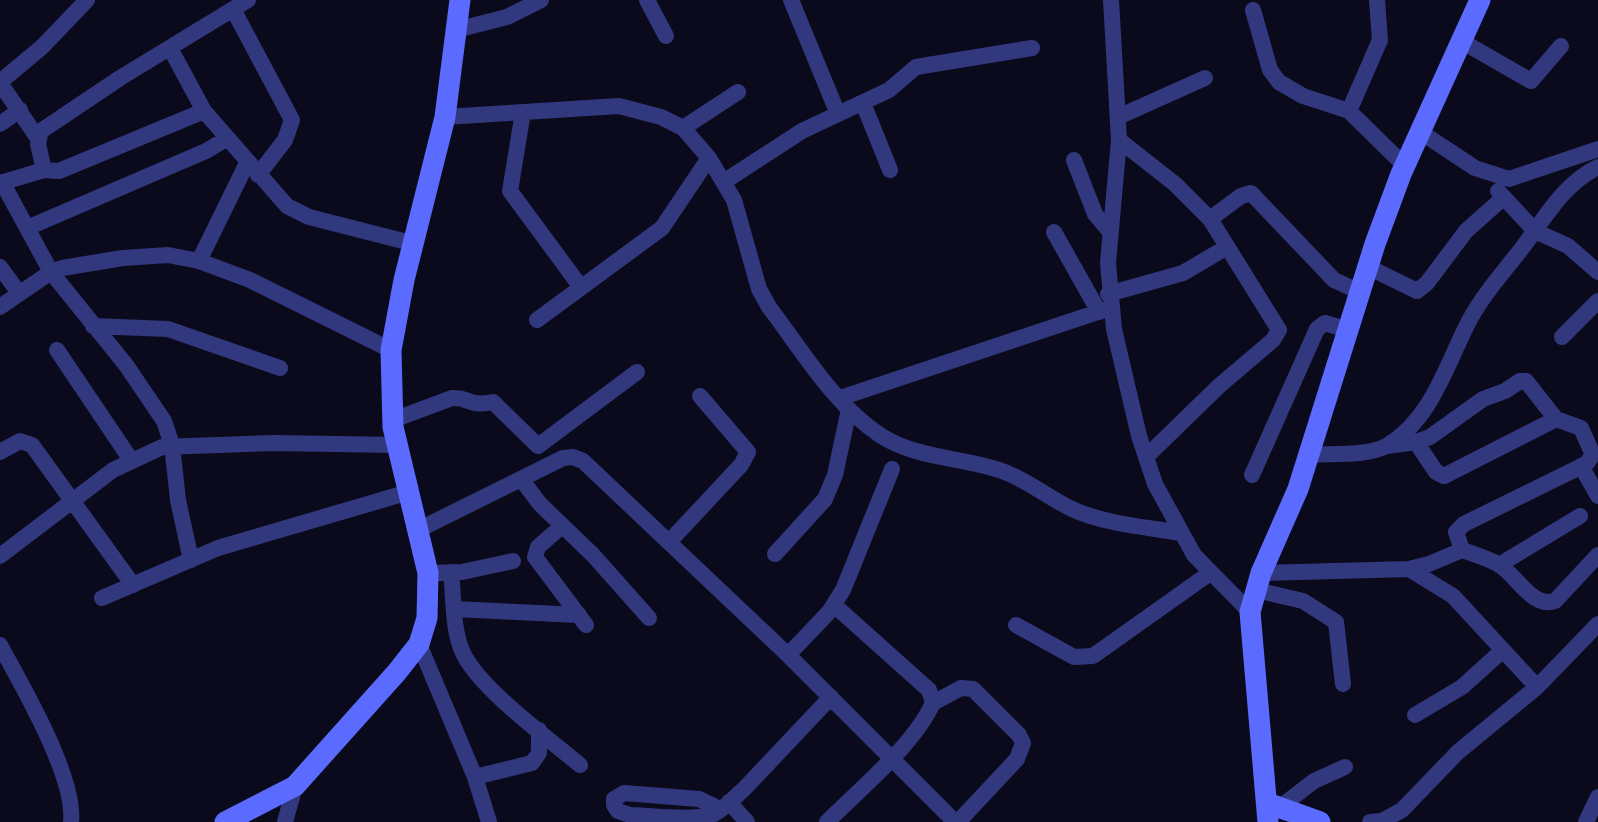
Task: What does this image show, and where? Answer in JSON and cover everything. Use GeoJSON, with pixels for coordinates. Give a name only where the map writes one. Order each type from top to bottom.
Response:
{"type":"FeatureCollection","features":[{"type":"Feature","properties":{"kind":"main road"},"geometry":{"type":"LineString","coordinates":[[225,822],[295,786],[419,644],[427,618],[428,573],[393,420],[391,350],[404,280],[445,117],[460,0]]}},
{"type":"Feature","properties":{"kind":"main road"},"geometry":{"type":"LineString","coordinates":[[1320,822],[1271,811],[1250,612],[1258,582],[1298,489],[1368,267],[1405,166],[1480,0]]}},
{"type":"Feature","properties":{"kind":"street"},"geometry":{"type":"LineString","coordinates":[[44,170],[37,137],[0,82],[42,47],[87,0]]}},
{"type":"Feature","properties":{"kind":"street"},"geometry":{"type":"LineString","coordinates":[[37,137],[50,124],[120,78],[234,11],[248,0]]}},
{"type":"Feature","properties":{"kind":"street"},"geometry":{"type":"LineString","coordinates":[[456,30],[507,17],[541,0]]}},
{"type":"Feature","properties":{"kind":"street"},"geometry":{"type":"LineString","coordinates":[[648,0],[666,36]]}},
{"type":"Feature","properties":{"kind":"street"},"geometry":{"type":"LineString","coordinates":[[791,0],[838,114]]}},
{"type":"Feature","properties":{"kind":"street"},"geometry":{"type":"LineString","coordinates":[[1111,0],[1119,140],[1106,304],[1155,484],[1194,555],[1250,612]]}},
{"type":"Feature","properties":{"kind":"street"},"geometry":{"type":"LineString","coordinates":[[1349,111],[1380,40],[1377,0]]}},
{"type":"Feature","properties":{"kind":"street"},"geometry":{"type":"LineString","coordinates":[[1253,10],[1270,70],[1279,82],[1303,96],[1349,111],[1405,166]]}},
{"type":"Feature","properties":{"kind":"street"},"geometry":{"type":"LineString","coordinates":[[199,261],[252,169],[285,140],[292,120],[234,11]]}},
{"type":"Feature","properties":{"kind":"street"},"geometry":{"type":"LineString","coordinates":[[1463,42],[1531,81],[1561,46]]}},
{"type":"Feature","properties":{"kind":"street"},"geometry":{"type":"LineString","coordinates":[[724,181],[802,131],[889,90],[916,66],[1032,47]]}},
{"type":"Feature","properties":{"kind":"street"},"geometry":{"type":"LineString","coordinates":[[170,48],[204,111],[252,169],[296,212],[415,244]]}},
{"type":"Feature","properties":{"kind":"street"},"geometry":{"type":"LineString","coordinates":[[1118,117],[1205,78]]}},
{"type":"Feature","properties":{"kind":"street"},"geometry":{"type":"LineString","coordinates":[[683,128],[738,92]]}},
{"type":"Feature","properties":{"kind":"street"},"geometry":{"type":"LineString","coordinates":[[863,103],[890,170]]}},
{"type":"Feature","properties":{"kind":"street"},"geometry":{"type":"LineString","coordinates":[[445,117],[619,106],[661,117],[683,128],[709,158],[724,181],[740,218],[759,289],[844,403],[880,435],[898,444],[1000,470],[1024,480],[1072,509],[1091,516],[1181,533]]}},
{"type":"Feature","properties":{"kind":"street"},"geometry":{"type":"LineString","coordinates":[[0,124],[20,110]]}},
{"type":"Feature","properties":{"kind":"street"},"geometry":{"type":"LineString","coordinates":[[191,560],[178,500],[172,445],[160,414],[126,365],[51,272],[1,183],[44,170],[59,171],[204,111]]}},
{"type":"Feature","properties":{"kind":"street"},"geometry":{"type":"LineString","coordinates":[[523,112],[510,191],[580,286]]}},
{"type":"Feature","properties":{"kind":"street"},"geometry":{"type":"LineString","coordinates":[[1422,133],[1485,173],[1509,179],[1525,176],[1598,149]]}},
{"type":"Feature","properties":{"kind":"street"},"geometry":{"type":"LineString","coordinates":[[27,228],[206,151],[226,139]]}},
{"type":"Feature","properties":{"kind":"street"},"geometry":{"type":"LineString","coordinates":[[1119,140],[1175,184],[1210,219],[1277,325],[1278,335],[1219,386],[1146,457]]}},
{"type":"Feature","properties":{"kind":"street"},"geometry":{"type":"LineString","coordinates":[[537,320],[662,228],[709,158]]}},
{"type":"Feature","properties":{"kind":"street"},"geometry":{"type":"LineString","coordinates":[[1074,160],[1095,214],[1111,232]]}},
{"type":"Feature","properties":{"kind":"street"},"geometry":{"type":"LineString","coordinates":[[1387,446],[1410,426],[1439,387],[1482,299],[1570,186],[1581,174],[1598,167]]}},
{"type":"Feature","properties":{"kind":"street"},"geometry":{"type":"LineString","coordinates":[[1485,173],[1503,198],[1535,232],[1568,246],[1598,272]]}},
{"type":"Feature","properties":{"kind":"street"},"geometry":{"type":"LineString","coordinates":[[1210,219],[1241,196],[1251,193],[1334,281],[1360,292]]}},
{"type":"Feature","properties":{"kind":"street"},"geometry":{"type":"LineString","coordinates":[[1368,267],[1417,291],[1427,283],[1466,231],[1503,198]]}},
{"type":"Feature","properties":{"kind":"street"},"geometry":{"type":"LineString","coordinates":[[1054,232],[1106,304]]}},
{"type":"Feature","properties":{"kind":"street"},"geometry":{"type":"LineString","coordinates":[[844,403],[1174,277],[1227,247]]}},
{"type":"Feature","properties":{"kind":"street"},"geometry":{"type":"LineString","coordinates":[[0,307],[51,272],[83,264],[159,255],[199,261],[275,291],[391,350]]}},
{"type":"Feature","properties":{"kind":"street"},"geometry":{"type":"LineString","coordinates":[[0,267],[19,293]]}},
{"type":"Feature","properties":{"kind":"street"},"geometry":{"type":"LineString","coordinates":[[1562,337],[1598,301]]}},
{"type":"Feature","properties":{"kind":"street"},"geometry":{"type":"LineString","coordinates":[[1252,475],[1317,329],[1321,324],[1329,323],[1348,330]]}},
{"type":"Feature","properties":{"kind":"street"},"geometry":{"type":"LineString","coordinates":[[93,326],[168,329],[280,368]]}},
{"type":"Feature","properties":{"kind":"street"},"geometry":{"type":"LineString","coordinates":[[57,350],[131,460]]}},
{"type":"Feature","properties":{"kind":"street"},"geometry":{"type":"LineString","coordinates":[[393,420],[452,398],[460,397],[474,405],[493,402],[538,446],[637,372]]}},
{"type":"Feature","properties":{"kind":"street"},"geometry":{"type":"LineString","coordinates":[[1309,455],[1374,450],[1416,442],[1441,430],[1483,399],[1505,391],[1520,381],[1531,385],[1556,419],[1584,433],[1593,455],[1581,466],[1464,524],[1456,532],[1462,550]]}},
{"type":"Feature","properties":{"kind":"street"},"geometry":{"type":"LineString","coordinates":[[669,542],[741,465],[748,452],[700,396]]}},
{"type":"Feature","properties":{"kind":"street"},"geometry":{"type":"LineString","coordinates":[[775,554],[825,499],[835,475],[844,403]]}},
{"type":"Feature","properties":{"kind":"street"},"geometry":{"type":"LineString","coordinates":[[1416,442],[1436,472],[1444,476],[1556,419]]}},
{"type":"Feature","properties":{"kind":"street"},"geometry":{"type":"LineString","coordinates":[[0,452],[26,441],[132,585]]}},
{"type":"Feature","properties":{"kind":"street"},"geometry":{"type":"LineString","coordinates":[[0,556],[70,501],[131,460],[172,445],[397,446]]}},
{"type":"Feature","properties":{"kind":"street"},"geometry":{"type":"LineString","coordinates":[[418,530],[563,458],[573,457],[583,461],[788,655],[831,697],[891,757],[956,822],[1017,759],[1023,743],[1019,734],[973,690],[961,688],[933,703],[928,714],[891,757],[827,822]]}},
{"type":"Feature","properties":{"kind":"street"},"geometry":{"type":"LineString","coordinates":[[1581,466],[1598,496]]}},
{"type":"Feature","properties":{"kind":"street"},"geometry":{"type":"LineString","coordinates":[[788,655],[834,605],[892,469]]}},
{"type":"Feature","properties":{"kind":"street"},"geometry":{"type":"LineString","coordinates":[[522,479],[540,504],[649,618]]}},
{"type":"Feature","properties":{"kind":"street"},"geometry":{"type":"LineString","coordinates":[[102,598],[218,548],[409,492]]}},
{"type":"Feature","properties":{"kind":"street"},"geometry":{"type":"LineString","coordinates":[[1499,565],[1580,516]]}},
{"type":"Feature","properties":{"kind":"street"},"geometry":{"type":"LineString","coordinates":[[455,608],[583,620],[535,557],[538,547],[562,526]]}},
{"type":"Feature","properties":{"kind":"street"},"geometry":{"type":"LineString","coordinates":[[1258,582],[1409,569],[1462,550],[1499,565],[1539,601],[1547,604],[1555,601],[1598,555]]}},
{"type":"Feature","properties":{"kind":"street"},"geometry":{"type":"LineString","coordinates":[[428,573],[451,572],[513,561]]}},
{"type":"Feature","properties":{"kind":"street"},"geometry":{"type":"LineString","coordinates":[[1409,569],[1453,596],[1537,687]]}},
{"type":"Feature","properties":{"kind":"street"},"geometry":{"type":"LineString","coordinates":[[451,572],[460,644],[468,661],[487,684],[580,765]]}},
{"type":"Feature","properties":{"kind":"street"},"geometry":{"type":"LineString","coordinates":[[1016,625],[1074,657],[1093,656],[1210,573]]}},
{"type":"Feature","properties":{"kind":"street"},"geometry":{"type":"LineString","coordinates":[[1258,582],[1303,600],[1336,622],[1343,684]]}},
{"type":"Feature","properties":{"kind":"street"},"geometry":{"type":"LineString","coordinates":[[834,605],[929,690],[933,703]]}},
{"type":"Feature","properties":{"kind":"street"},"geometry":{"type":"LineString","coordinates":[[1370,822],[1382,821],[1402,810],[1458,752],[1537,687],[1598,624]]}},
{"type":"Feature","properties":{"kind":"street"},"geometry":{"type":"LineString","coordinates":[[419,644],[475,777],[489,822]]}},
{"type":"Feature","properties":{"kind":"street"},"geometry":{"type":"LineString","coordinates":[[0,645],[36,713],[55,758],[69,799],[71,822]]}},
{"type":"Feature","properties":{"kind":"street"},"geometry":{"type":"LineString","coordinates":[[1415,715],[1475,678],[1503,650]]}},
{"type":"Feature","properties":{"kind":"street"},"geometry":{"type":"LineString","coordinates":[[747,822],[725,806],[699,799],[624,793],[614,799],[618,811],[629,815],[703,816],[725,806],[831,697]]}},
{"type":"Feature","properties":{"kind":"street"},"geometry":{"type":"LineString","coordinates":[[475,777],[532,764],[539,753],[539,730]]}},
{"type":"Feature","properties":{"kind":"street"},"geometry":{"type":"LineString","coordinates":[[1271,811],[1314,781],[1345,767]]}},
{"type":"Feature","properties":{"kind":"street"},"geometry":{"type":"LineString","coordinates":[[285,822],[295,786]]}},
{"type":"Feature","properties":{"kind":"street"},"geometry":{"type":"LineString","coordinates":[[1586,822],[1598,797]]}}]}
